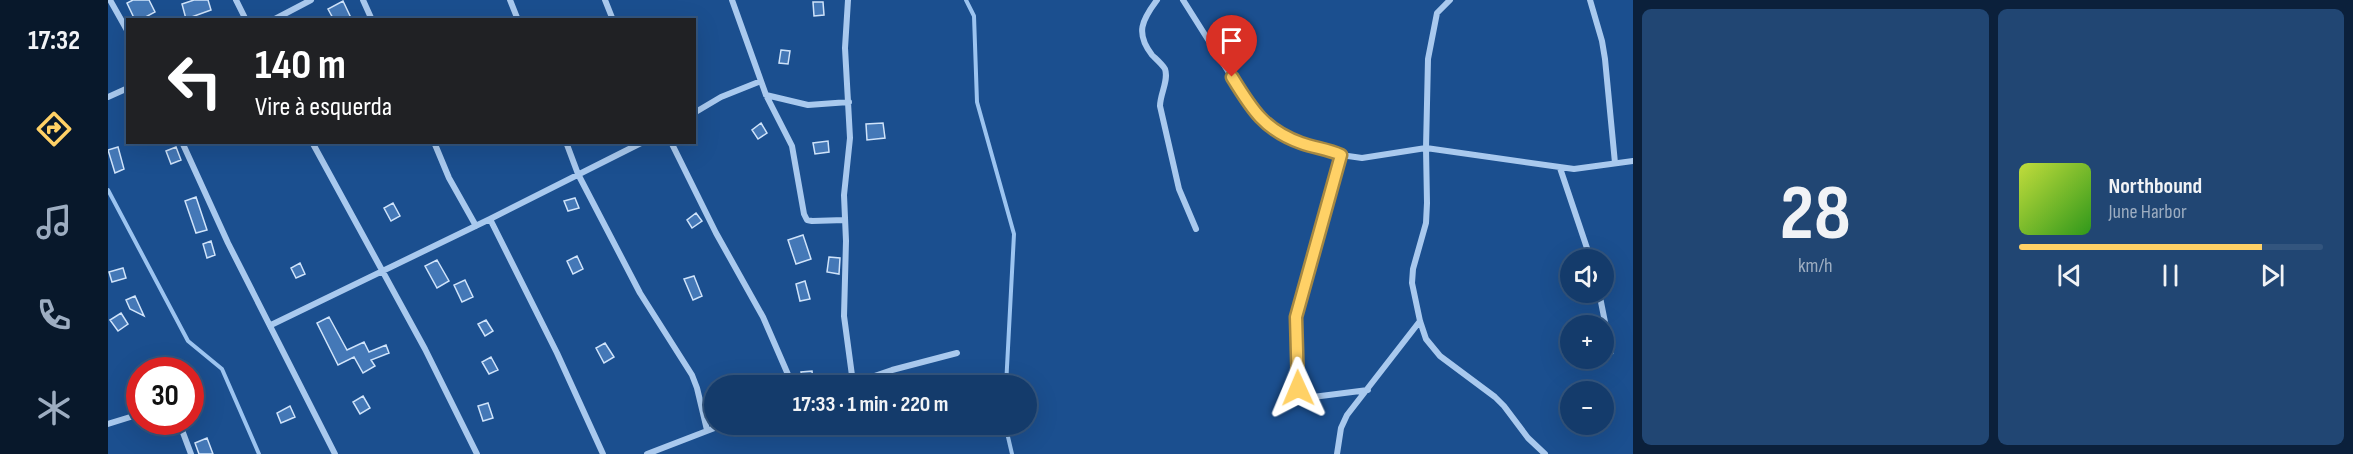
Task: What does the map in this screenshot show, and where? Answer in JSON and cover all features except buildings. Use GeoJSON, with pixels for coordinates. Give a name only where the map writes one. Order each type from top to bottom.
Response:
{"type":"FeatureCollection","features":[{"type":"Feature","properties":{"kind":"street"},"geometry":{"type":"LineString","coordinates":[[110,0],[126,28]]}},
{"type":"Feature","properties":{"kind":"street"},"geometry":{"type":"LineString","coordinates":[[236,0],[245,18]]}},
{"type":"Feature","properties":{"kind":"street"},"geometry":{"type":"LineString","coordinates":[[277,18],[311,0]]}},
{"type":"Feature","properties":{"kind":"street"},"geometry":{"type":"LineString","coordinates":[[363,0],[371,18]]}},
{"type":"Feature","properties":{"kind":"street"},"geometry":{"type":"LineString","coordinates":[[510,0],[517,18]]}},
{"type":"Feature","properties":{"kind":"street"},"geometry":{"type":"LineString","coordinates":[[605,0],[612,18]]}},
{"type":"Feature","properties":{"kind":"street"},"geometry":{"type":"LineString","coordinates":[[732,0],[766,95],[792,146],[807,220],[845,220]]}},
{"type":"Feature","properties":{"kind":"street"},"geometry":{"type":"LineString","coordinates":[[848,0],[845,48],[850,138],[844,195],[846,241],[844,316],[852,375]]}},
{"type":"Feature","properties":{"kind":"street"},"geometry":{"type":"LineString","coordinates":[[1157,0],[1145,15],[1142,29],[1143,42],[1164,68],[1166,77],[1160,106],[1179,189],[1196,229]]}},
{"type":"Feature","properties":{"kind":"street"},"geometry":{"type":"LineString","coordinates":[[1183,0],[1262,121],[1299,142],[1329,149],[1341,155],[1374,157],[1426,148],[1574,169],[1633,161]]}},
{"type":"Feature","properties":{"kind":"street"},"geometry":{"type":"LineString","coordinates":[[1450,0],[1437,13],[1428,58],[1426,148],[1428,203],[1426,223],[1413,269],[1412,283],[1426,339],[1440,356],[1504,406],[1528,438],[1545,454]]}},
{"type":"Feature","properties":{"kind":"street"},"geometry":{"type":"LineString","coordinates":[[1590,0],[1604,50],[1615,163]]}},
{"type":"Feature","properties":{"kind":"street"},"geometry":{"type":"LineString","coordinates":[[696,112],[721,97],[761,81]]}},
{"type":"Feature","properties":{"kind":"street"},"geometry":{"type":"LineString","coordinates":[[108,97],[126,89]]}},
{"type":"Feature","properties":{"kind":"street"},"geometry":{"type":"LineString","coordinates":[[766,95],[808,105],[849,102]]}},
{"type":"Feature","properties":{"kind":"street"},"geometry":{"type":"LineString","coordinates":[[183,144],[228,243],[334,454]]}},
{"type":"Feature","properties":{"kind":"street"},"geometry":{"type":"LineString","coordinates":[[313,144],[425,349],[477,454]]}},
{"type":"Feature","properties":{"kind":"street"},"geometry":{"type":"LineString","coordinates":[[435,144],[449,178],[476,226]]}},
{"type":"Feature","properties":{"kind":"street"},"geometry":{"type":"LineString","coordinates":[[567,144],[578,174],[640,293],[692,375],[704,421]]}},
{"type":"Feature","properties":{"kind":"street"},"geometry":{"type":"LineString","coordinates":[[271,325],[639,144]]}},
{"type":"Feature","properties":{"kind":"street"},"geometry":{"type":"LineString","coordinates":[[672,144],[716,233],[763,317],[788,375]]}},
{"type":"Feature","properties":{"kind":"street"},"geometry":{"type":"LineString","coordinates":[[1341,155],[1296,317],[1298,388],[1299,396],[1305,398],[1368,390]]}},
{"type":"Feature","properties":{"kind":"street"},"geometry":{"type":"LineString","coordinates":[[1560,168],[1587,249]]}},
{"type":"Feature","properties":{"kind":"street"},"geometry":{"type":"LineString","coordinates":[[490,219],[557,353],[603,454]]}},
{"type":"Feature","properties":{"kind":"street"},"geometry":{"type":"LineString","coordinates":[[1336,454],[1341,428],[1347,416],[1420,321]]}},
{"type":"Feature","properties":{"kind":"street"},"geometry":{"type":"LineString","coordinates":[[881,375],[957,353]]}},
{"type":"Feature","properties":{"kind":"street"},"geometry":{"type":"LineString","coordinates":[[108,424],[126,418]]}},
{"type":"Feature","properties":{"kind":"street"},"geometry":{"type":"LineString","coordinates":[[647,454],[704,431]]}},
{"type":"Feature","properties":{"kind":"street"},"geometry":{"type":"LineString","coordinates":[[184,435],[191,454]]}},
{"type":"Feature","properties":{"kind":"waterway"},"geometry":{"type":"LineString","coordinates":[[966,0],[974,16],[977,102],[1014,234],[1007,375]]}},
{"type":"Feature","properties":{"kind":"waterway"},"geometry":{"type":"LineString","coordinates":[[108,190],[188,341],[222,369],[259,454]]}},
{"type":"Feature","properties":{"kind":"waterway"},"geometry":{"type":"LineString","coordinates":[[1008,435],[1012,454]]}},
{"type":"Feature","properties":{"kind":"route"},"geometry":{"type":"LineString","coordinates":[[1232,77],[1255,114],[1262,121],[1299,142],[1329,149],[1341,155],[1296,317],[1298,388]]}}]}
